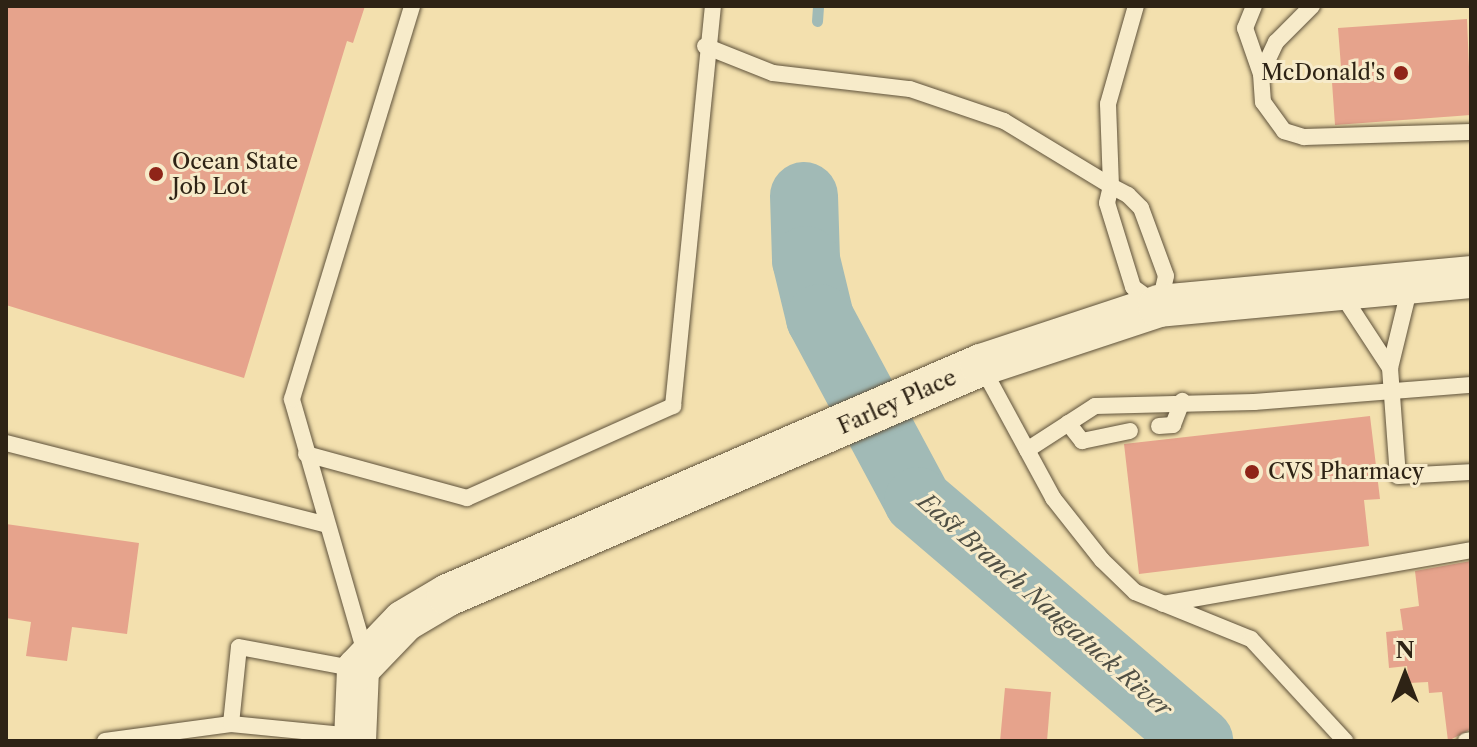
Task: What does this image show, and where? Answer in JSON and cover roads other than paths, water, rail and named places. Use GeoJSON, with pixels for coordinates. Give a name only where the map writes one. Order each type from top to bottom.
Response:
{"type":"FeatureCollection","features":[{"type":"Feature","properties":{"kind":"main road","name":"Farley Place"},"geometry":{"type":"LineString","coordinates":[[362,662],[404,621],[448,595],[981,365],[1159,306],[1471,277]]}},
{"type":"Feature","properties":{"kind":"main road"},"geometry":{"type":"LineString","coordinates":[[354,739],[362,662]]}},
{"type":"Feature","properties":{"kind":"lane"},"geometry":{"type":"LineString","coordinates":[[231,724],[239,647],[362,662],[292,399],[412,6]]}},
{"type":"Feature","properties":{"kind":"lane"},"geometry":{"type":"LineString","coordinates":[[306,454],[467,498],[673,406],[705,46],[713,6]]}},
{"type":"Feature","properties":{"kind":"lane"},"geometry":{"type":"LineString","coordinates":[[705,46],[773,73],[910,89],[1004,121],[1111,186],[1141,208],[1166,276],[1159,306],[1133,287],[1108,220],[1111,186],[1108,104],[1136,6]]}},
{"type":"Feature","properties":{"kind":"lane"},"geometry":{"type":"LineString","coordinates":[[1254,6],[1245,28],[1261,74],[1270,120],[1304,137],[1471,132]]}},
{"type":"Feature","properties":{"kind":"lane"},"geometry":{"type":"LineString","coordinates":[[1261,74],[1276,42],[1312,6]]}},
{"type":"Feature","properties":{"kind":"lane"},"geometry":{"type":"LineString","coordinates":[[1411,282],[1390,368],[1398,476],[1471,472]]}},
{"type":"Feature","properties":{"kind":"lane"},"geometry":{"type":"LineString","coordinates":[[1338,288],[1390,368]]}},
{"type":"Feature","properties":{"kind":"lane"},"geometry":{"type":"LineString","coordinates":[[981,365],[1053,498],[1102,560],[1135,592],[1251,639],[1345,741]]}},
{"type":"Feature","properties":{"kind":"lane"},"geometry":{"type":"LineString","coordinates":[[1027,450],[1095,406],[1471,385]]}},
{"type":"Feature","properties":{"kind":"lane"},"geometry":{"type":"LineString","coordinates":[[1159,426],[1173,425],[1182,401]]}},
{"type":"Feature","properties":{"kind":"lane"},"geometry":{"type":"LineString","coordinates":[[1068,423],[1082,441],[1130,431]]}},
{"type":"Feature","properties":{"kind":"lane"},"geometry":{"type":"LineString","coordinates":[[6,443],[324,524]]}},
{"type":"Feature","properties":{"kind":"lane"},"geometry":{"type":"LineString","coordinates":[[1163,604],[1471,550]]}},
{"type":"Feature","properties":{"kind":"lane"},"geometry":{"type":"LineString","coordinates":[[105,741],[231,724],[354,739]]}},
{"type":"Feature","properties":{"kind":"waterway","name":"East Branch Naugatuck River"},"geometry":{"type":"LineString","coordinates":[[817,21],[818,6]]}},
{"type":"Feature","properties":{"kind":"waterway","name":"East Branch Naugatuck River"},"geometry":{"type":"LineString","coordinates":[[804,196],[806,260],[820,318],[918,501],[1199,741]]}},
{"type":"Feature","properties":{"kind":"place","name":"McDonald's"},"geometry":{"type":"Point","coordinates":[1401,73]}},
{"type":"Feature","properties":{"kind":"place","name":"Ocean State Job Lot"},"geometry":{"type":"Point","coordinates":[156,174]}},
{"type":"Feature","properties":{"kind":"place","name":"CVS Pharmacy"},"geometry":{"type":"Point","coordinates":[1252,472]}}]}
